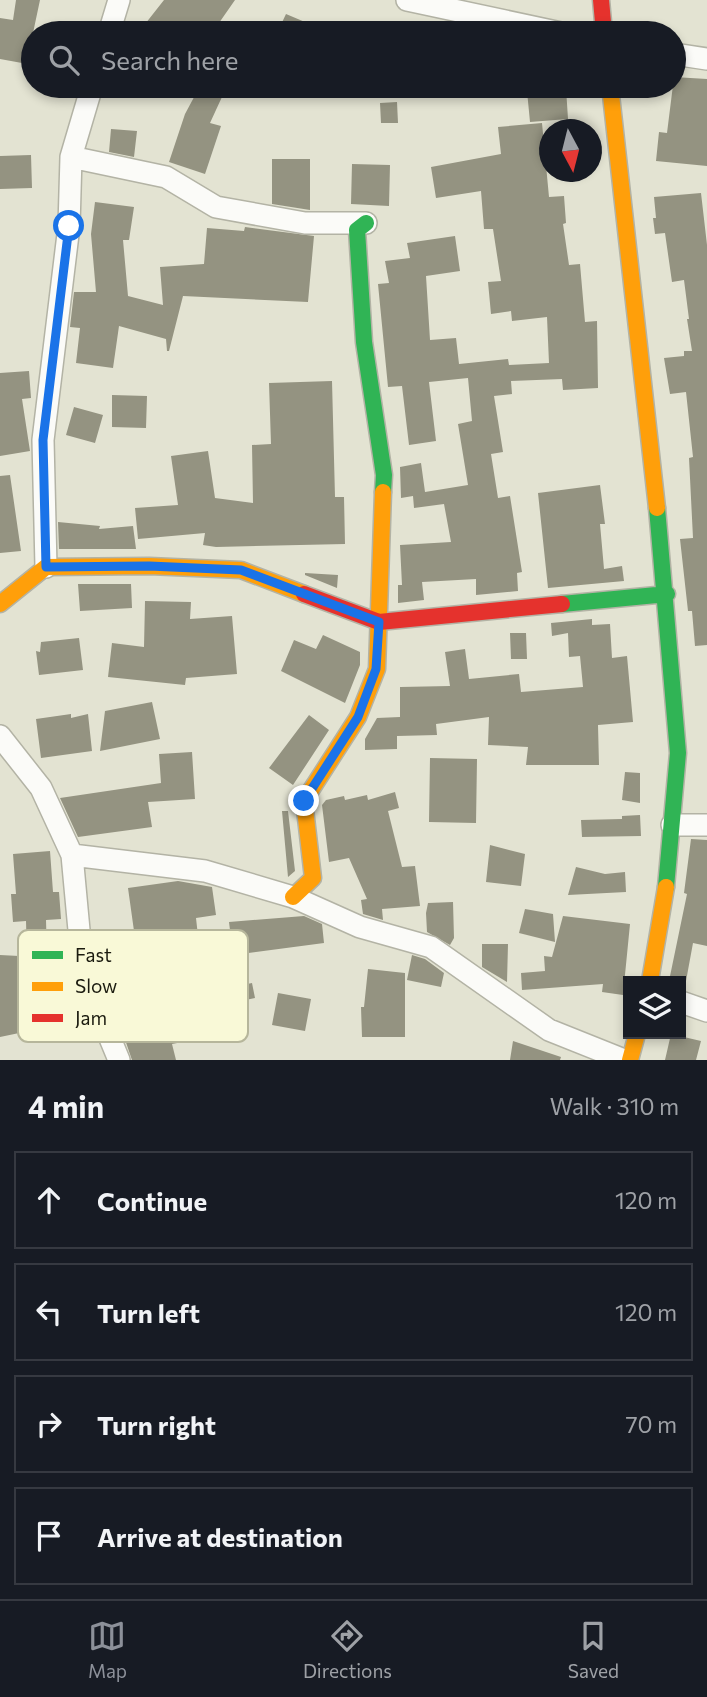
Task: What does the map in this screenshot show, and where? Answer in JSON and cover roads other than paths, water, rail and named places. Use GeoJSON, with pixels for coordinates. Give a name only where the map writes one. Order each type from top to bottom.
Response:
{"type":"FeatureCollection","features":[{"type":"Feature","properties":{"kind":"street"},"geometry":{"type":"LineString","coordinates":[[112,21],[119,0]]}},
{"type":"Feature","properties":{"kind":"street"},"geometry":{"type":"LineString","coordinates":[[407,0],[505,21]]}},
{"type":"Feature","properties":{"kind":"street"},"geometry":{"type":"LineString","coordinates":[[601,0],[603,21]]}},
{"type":"Feature","properties":{"kind":"street"},"geometry":{"type":"LineString","coordinates":[[686,56],[707,59]]}},
{"type":"Feature","properties":{"kind":"street"},"geometry":{"type":"LineString","coordinates":[[46,567],[43,440],[69,226],[71,157],[88,98]]}},
{"type":"Feature","properties":{"kind":"street"},"geometry":{"type":"LineString","coordinates":[[611,98],[667,594],[678,753],[672,825],[651,976]]}},
{"type":"Feature","properties":{"kind":"street"},"geometry":{"type":"LineString","coordinates":[[71,157],[166,177],[216,207],[305,223],[366,223]]}},
{"type":"Feature","properties":{"kind":"street"},"geometry":{"type":"LineString","coordinates":[[293,897],[313,878],[304,801],[358,717],[376,669],[384,475],[364,342],[357,230],[366,223]]}},
{"type":"Feature","properties":{"kind":"street"},"geometry":{"type":"LineString","coordinates":[[0,604],[46,567],[149,566],[241,570],[379,622],[667,594]]}},
{"type":"Feature","properties":{"kind":"street"},"geometry":{"type":"LineString","coordinates":[[0,736],[41,788],[72,855],[79,930]]}},
{"type":"Feature","properties":{"kind":"street"},"geometry":{"type":"LineString","coordinates":[[672,825],[707,825]]}},
{"type":"Feature","properties":{"kind":"street"},"geometry":{"type":"LineString","coordinates":[[72,855],[205,871],[293,897],[360,927],[431,947],[549,1030],[624,1060]]}},
{"type":"Feature","properties":{"kind":"street"},"geometry":{"type":"LineString","coordinates":[[686,1004],[707,1011]]}},
{"type":"Feature","properties":{"kind":"street"},"geometry":{"type":"LineString","coordinates":[[630,1060],[636,1039]]}},
{"type":"Feature","properties":{"kind":"street"},"geometry":{"type":"LineString","coordinates":[[112,1042],[119,1060]]}}]}
